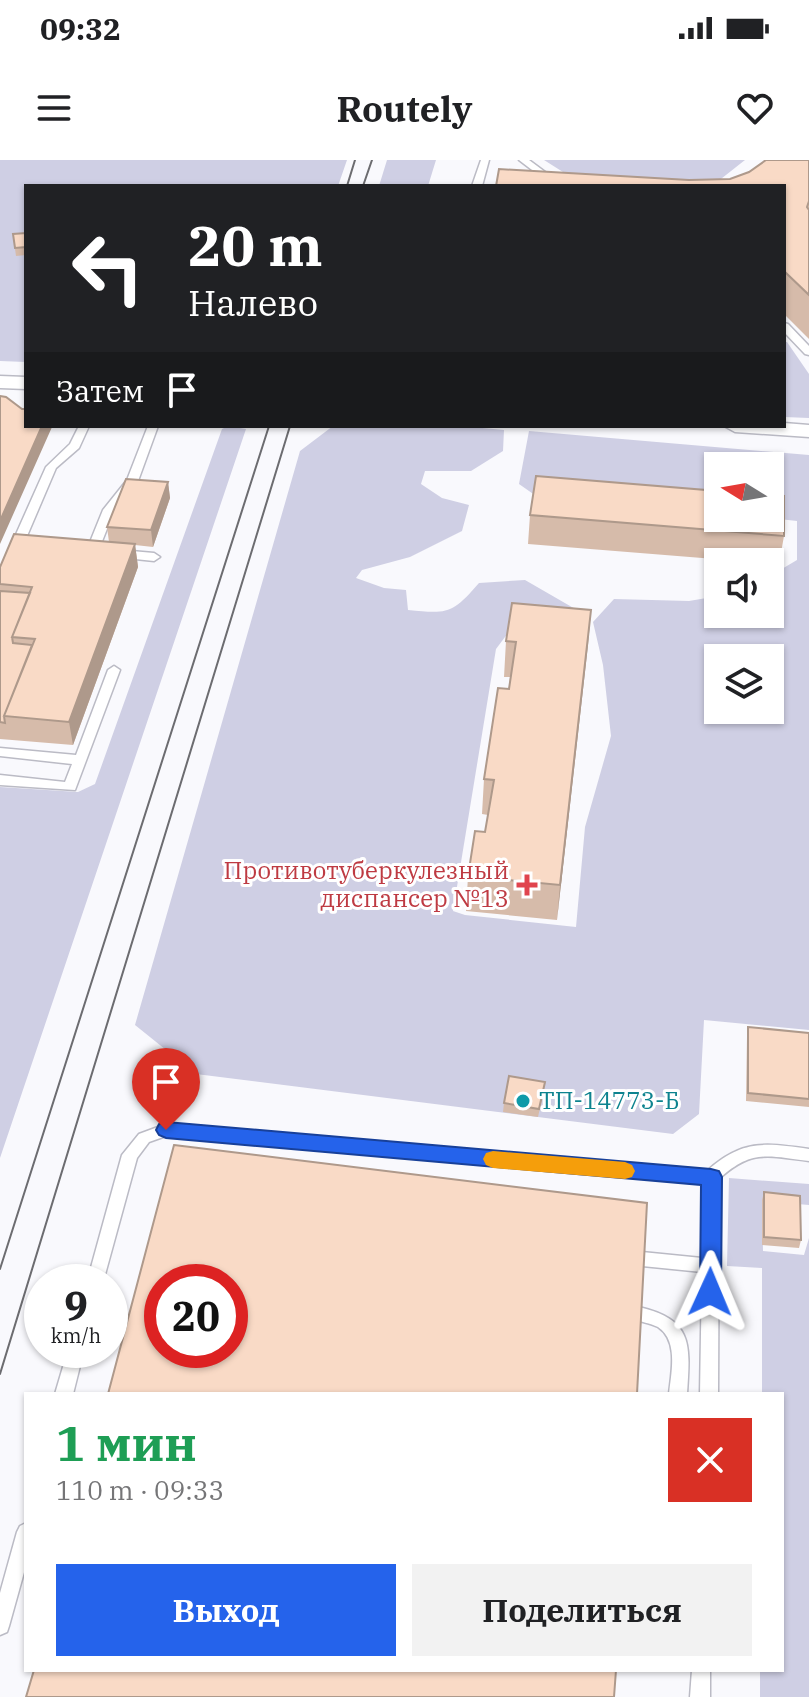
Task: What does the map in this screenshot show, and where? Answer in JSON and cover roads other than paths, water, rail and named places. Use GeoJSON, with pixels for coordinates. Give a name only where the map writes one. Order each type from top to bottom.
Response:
{"type":"FeatureCollection","features":[{"type":"Feature","properties":{"kind":"street"},"geometry":{"type":"LineString","coordinates":[[0,382],[24,383]]}},
{"type":"Feature","properties":{"kind":"street"},"geometry":{"type":"LineString","coordinates":[[765,428],[809,431]]}},
{"type":"Feature","properties":{"kind":"lane"},"geometry":{"type":"LineString","coordinates":[[478,184],[485,160]]}},
{"type":"Feature","properties":{"kind":"lane"},"geometry":{"type":"LineString","coordinates":[[523,160],[556,184]]}},
{"type":"Feature","properties":{"kind":"lane"},"geometry":{"type":"LineString","coordinates":[[786,332],[809,352]]}},
{"type":"Feature","properties":{"kind":"lane"},"geometry":{"type":"LineString","coordinates":[[15,550],[51,467],[75,446],[83,428]]}},
{"type":"Feature","properties":{"kind":"lane"},"geometry":{"type":"LineString","coordinates":[[152,428],[132,481],[109,510],[92,552],[154,557]]}},
{"type":"Feature","properties":{"kind":"lane"},"geometry":{"type":"LineString","coordinates":[[0,780],[70,787],[114,670]]}},
{"type":"Feature","properties":{"kind":"lane"},"geometry":{"type":"LineString","coordinates":[[0,752],[79,760]]}},
{"type":"Feature","properties":{"kind":"lane"},"geometry":{"type":"LineString","coordinates":[[100,1264],[130,1155],[144,1138],[166,1130],[711,1177]]}},
{"type":"Feature","properties":{"kind":"lane"},"geometry":{"type":"LineString","coordinates":[[709,1392],[711,1177],[731,1158],[753,1149],[809,1155]]}},
{"type":"Feature","properties":{"kind":"lane"},"geometry":{"type":"LineString","coordinates":[[642,1259],[711,1266]]}},
{"type":"Feature","properties":{"kind":"lane"},"geometry":{"type":"LineString","coordinates":[[639,1314],[667,1322],[677,1335],[681,1349],[678,1392]]}},
{"type":"Feature","properties":{"kind":"lane"},"geometry":{"type":"LineString","coordinates":[[65,1392],[71,1368]]}},
{"type":"Feature","properties":{"kind":"lane"},"geometry":{"type":"LineString","coordinates":[[0,1626],[24,1539]]}},
{"type":"Feature","properties":{"kind":"lane"},"geometry":{"type":"LineString","coordinates":[[700,1697],[701,1672]]}},
{"type":"Feature","properties":{"kind":"tram line"},"geometry":{"type":"LineString","coordinates":[[348,184],[355,160]]}},
{"type":"Feature","properties":{"kind":"tram line"},"geometry":{"type":"LineString","coordinates":[[364,184],[372,160]]}},
{"type":"Feature","properties":{"kind":"tram line"},"geometry":{"type":"LineString","coordinates":[[0,1269],[268,428]]}},
{"type":"Feature","properties":{"kind":"tram line"},"geometry":{"type":"LineString","coordinates":[[0,1374],[289,428]]}},
{"type":"Feature","properties":{"kind":"place","name":"Противотуберкулезный диспансер №13"},"geometry":{"type":"Point","coordinates":[527,885]}},
{"type":"Feature","properties":{"kind":"place","name":"ТП-14773-Б"},"geometry":{"type":"Point","coordinates":[523,1101]}}]}
